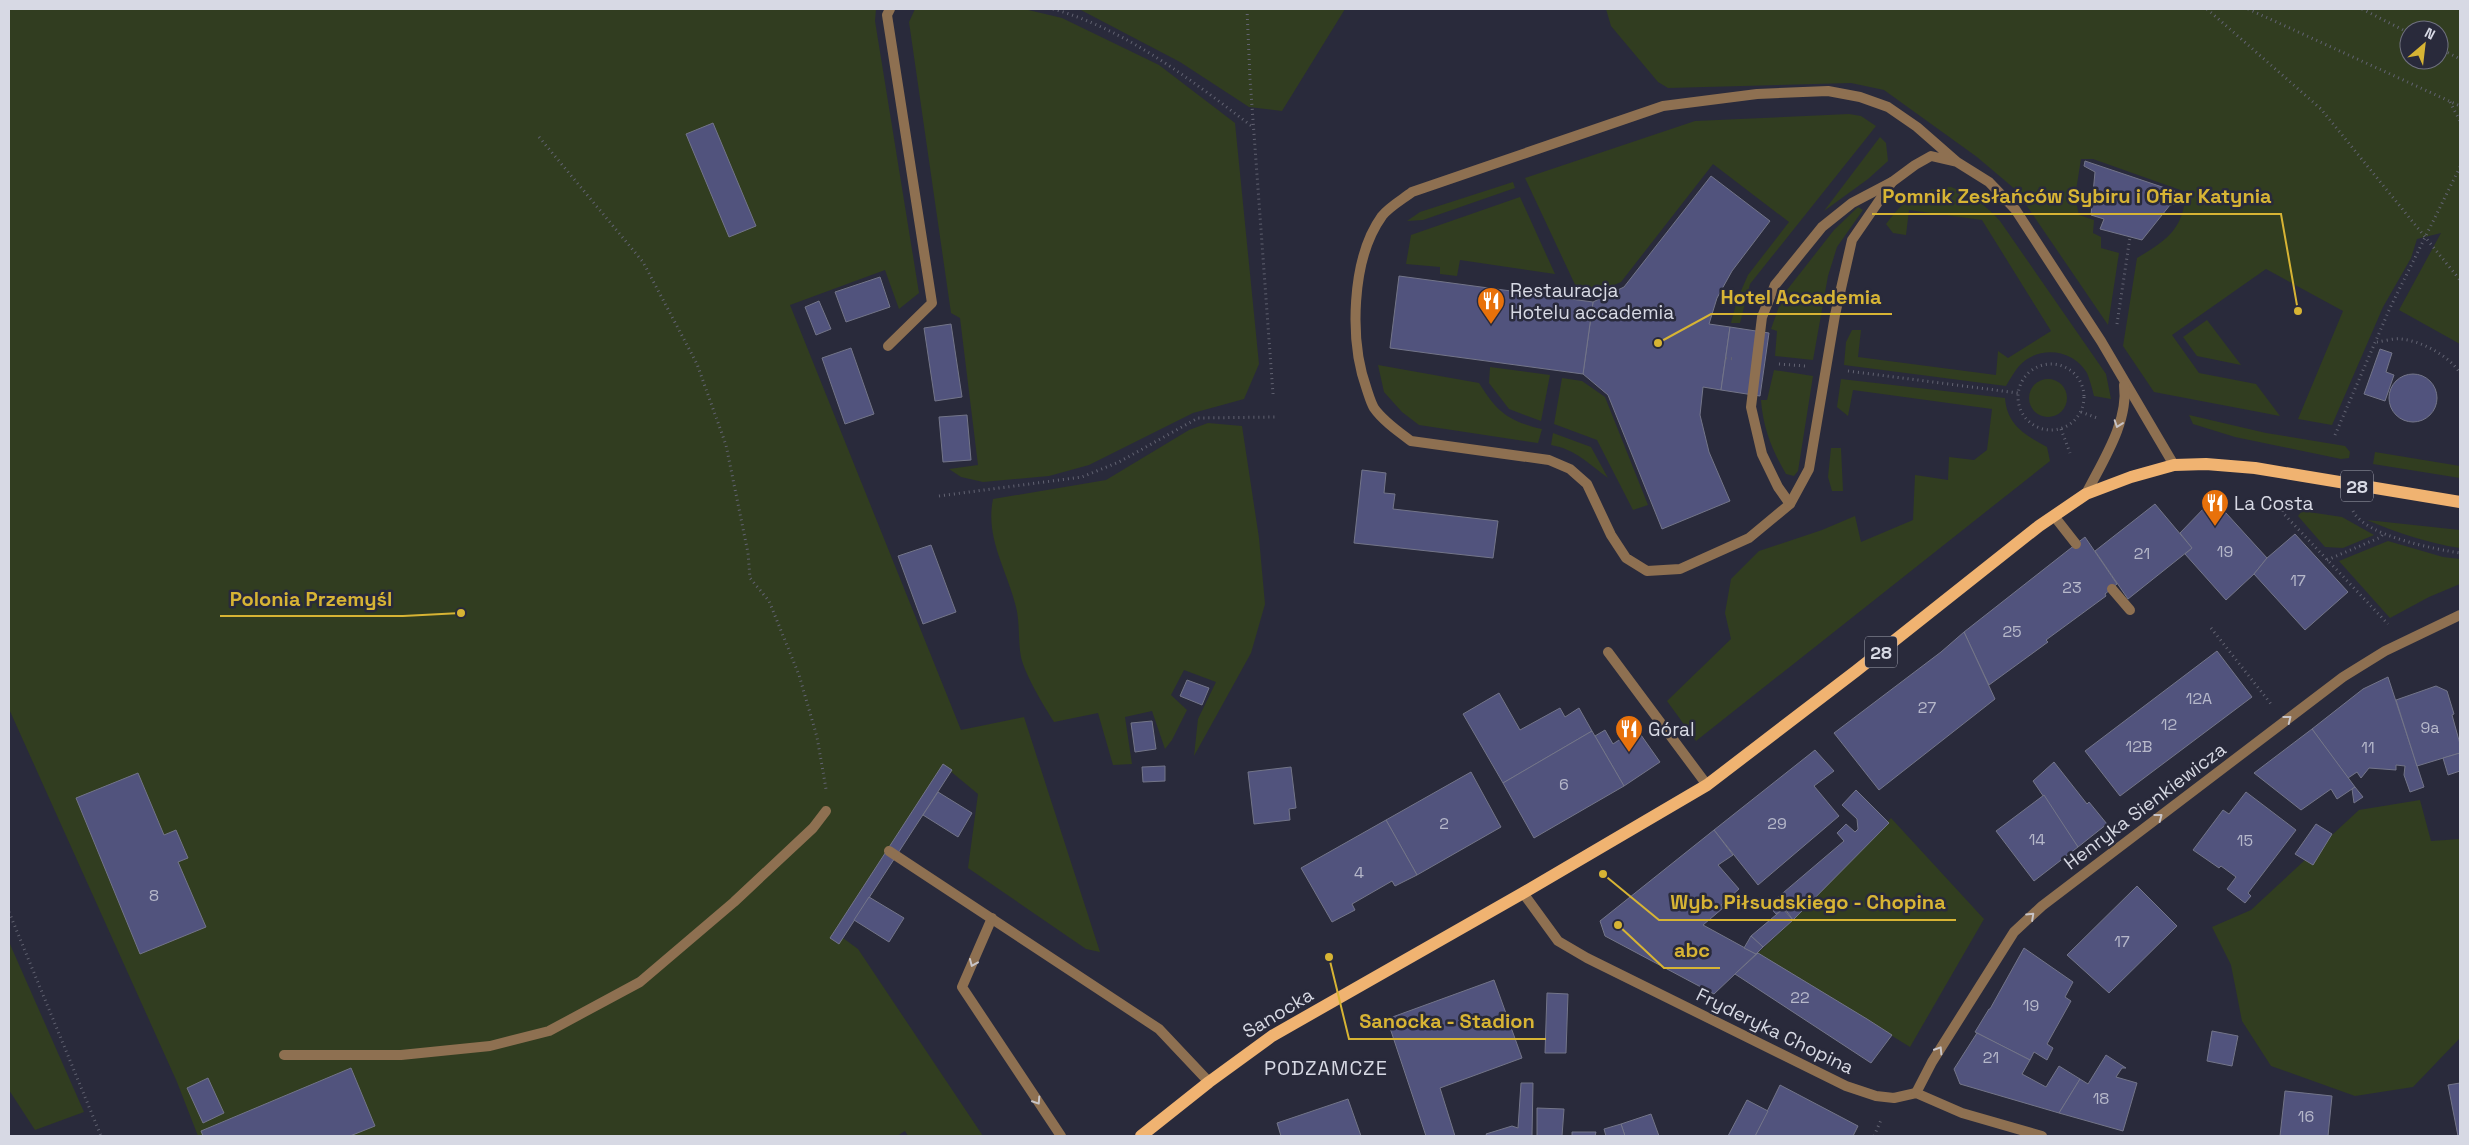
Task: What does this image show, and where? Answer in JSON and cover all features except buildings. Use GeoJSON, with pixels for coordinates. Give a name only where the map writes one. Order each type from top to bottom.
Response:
{"type":"FeatureCollection","features":[{"type":"Feature","properties":{"kind":"main road","name":"28"},"geometry":{"type":"LineString","coordinates":[[1523,893],[1707,785],[2054,516],[2086,494],[2131,476],[2174,465],[2255,468],[2460,502]]}},
{"type":"Feature","properties":{"kind":"main road","name":"Sanocka"},"geometry":{"type":"LineString","coordinates":[[1142,1136],[1209,1082],[1272,1036],[1523,893]]}},
{"type":"Feature","properties":{"kind":"street"},"geometry":{"type":"LineString","coordinates":[[888,346],[932,303],[887,15],[890,9]]}},
{"type":"Feature","properties":{"kind":"street"},"geometry":{"type":"LineString","coordinates":[[1892,182],[1852,240],[1843,271],[1809,469],[1790,504],[1749,538],[1680,569],[1647,571],[1626,558],[1611,535],[1587,484],[1570,469],[1549,460],[1412,441],[1396,430],[1374,408],[1363,379],[1356,335],[1359,277],[1366,246],[1383,215],[1412,192],[1663,106],[1757,94],[1828,91],[1860,97],[1888,107],[1917,127],[1957,162],[1989,182],[2015,209],[2101,341],[2174,465]]}},
{"type":"Feature","properties":{"kind":"street"},"geometry":{"type":"LineString","coordinates":[[1790,504],[1778,487],[1762,454],[1751,407],[1762,317],[1775,285],[1822,227],[1852,203],[1892,182],[1931,156],[1957,162]]}},
{"type":"Feature","properties":{"kind":"street"},"geometry":{"type":"LineString","coordinates":[[2086,494],[2119,422],[2124,401],[2121,376]]}},
{"type":"Feature","properties":{"kind":"street"},"geometry":{"type":"LineString","coordinates":[[2054,516],[2076,544]]}},
{"type":"Feature","properties":{"kind":"street"},"geometry":{"type":"LineString","coordinates":[[2112,589],[2130,610]]}},
{"type":"Feature","properties":{"kind":"street","name":"Henryka Sienkiewicza"},"geometry":{"type":"LineString","coordinates":[[1916,1093],[1932,1062],[2014,932],[2042,906],[2343,677],[2385,651],[2460,614]]}},
{"type":"Feature","properties":{"kind":"street"},"geometry":{"type":"LineString","coordinates":[[1608,652],[1707,785]]}},
{"type":"Feature","properties":{"kind":"street"},"geometry":{"type":"LineString","coordinates":[[284,1055],[401,1055],[490,1046],[549,1031],[640,982],[734,902],[813,828],[826,811]]}},
{"type":"Feature","properties":{"kind":"street"},"geometry":{"type":"LineString","coordinates":[[889,851],[1159,1029],[1209,1082]]}},
{"type":"Feature","properties":{"kind":"street","name":"Fryderyka Chopina"},"geometry":{"type":"LineString","coordinates":[[1523,893],[1558,941],[1587,958],[1846,1086],[1876,1096],[1894,1098],[1916,1093]]}},
{"type":"Feature","properties":{"kind":"street"},"geometry":{"type":"LineString","coordinates":[[992,918],[962,987],[1061,1136]]}},
{"type":"Feature","properties":{"kind":"street"},"geometry":{"type":"LineString","coordinates":[[1916,1093],[1962,1113],[2042,1136]]}},
{"type":"Feature","properties":{"kind":"path"},"geometry":{"type":"LineString","coordinates":[[1053,9],[1074,15],[1165,61],[1254,127]]}},
{"type":"Feature","properties":{"kind":"path"},"geometry":{"type":"LineString","coordinates":[[1247,9],[1274,394]]}},
{"type":"Feature","properties":{"kind":"path"},"geometry":{"type":"LineString","coordinates":[[2207,9],[2321,109],[2460,280]]}},
{"type":"Feature","properties":{"kind":"path"},"geometry":{"type":"LineString","coordinates":[[2248,9],[2460,106]]}},
{"type":"Feature","properties":{"kind":"path"},"geometry":{"type":"LineString","coordinates":[[2362,9],[2399,28]]}},
{"type":"Feature","properties":{"kind":"path"},"geometry":{"type":"LineString","coordinates":[[2450,102],[2460,121]]}},
{"type":"Feature","properties":{"kind":"path"},"geometry":{"type":"LineString","coordinates":[[539,137],[643,262],[697,364],[726,446],[748,553],[750,578],[769,600],[799,674],[817,737],[826,783],[826,811]]}},
{"type":"Feature","properties":{"kind":"path"},"geometry":{"type":"LineString","coordinates":[[2335,434],[2377,342],[2390,308],[2460,167]]}},
{"type":"Feature","properties":{"kind":"path"},"geometry":{"type":"LineString","coordinates":[[2101,341],[2116,332],[2130,237]]}},
{"type":"Feature","properties":{"kind":"path"},"geometry":{"type":"LineString","coordinates":[[2377,342],[2400,338],[2419,344],[2440,353],[2460,373]]}},
{"type":"Feature","properties":{"kind":"path"},"geometry":{"type":"LineString","coordinates":[[1756,362],[1826,368],[2018,393]]}},
{"type":"Feature","properties":{"kind":"path"},"geometry":{"type":"LineString","coordinates":[[2058,364],[2077,376],[2083,385],[2085,396],[2081,412],[2071,424],[2061,429],[2050,431],[2030,423],[2020,409],[2018,393],[2021,382],[2037,367],[2058,364]]}},
{"type":"Feature","properties":{"kind":"path"},"geometry":{"type":"LineString","coordinates":[[2081,412],[2097,418]]}},
{"type":"Feature","properties":{"kind":"path"},"geometry":{"type":"LineString","coordinates":[[939,496],[1082,478],[1119,462],[1198,418],[1274,417]]}},
{"type":"Feature","properties":{"kind":"path"},"geometry":{"type":"LineString","coordinates":[[2061,429],[2070,453]]}},
{"type":"Feature","properties":{"kind":"path"},"geometry":{"type":"LineString","coordinates":[[2283,501],[2282,512],[2388,624]]}},
{"type":"Feature","properties":{"kind":"path"},"geometry":{"type":"LineString","coordinates":[[2354,511],[2356,516],[2369,526],[2384,532],[2433,549],[2460,553]]}},
{"type":"Feature","properties":{"kind":"path"},"geometry":{"type":"LineString","coordinates":[[2327,560],[2381,537],[2384,532]]}},
{"type":"Feature","properties":{"kind":"path"},"geometry":{"type":"LineString","coordinates":[[2211,628],[2271,705]]}},
{"type":"Feature","properties":{"kind":"path"},"geometry":{"type":"LineString","coordinates":[[9,912],[102,1136]]}},
{"type":"Feature","properties":{"kind":"path"},"geometry":{"type":"LineString","coordinates":[[1874,1136],[1881,1120]]}},
{"type":"Feature","properties":{"kind":"green space"},"geometry":{"type":"Polygon","coordinates":[[[9,9],[876,9],[875,21],[919,293],[899,309],[885,270],[790,305],[961,730],[1024,717],[1100,952],[1086,949],[968,868],[978,794],[943,765],[830,938],[838,944],[843,938],[858,949],[983,1136],[908,1136],[905,1131],[897,1136],[198,1136],[177,1082],[9,709],[9,9]]]}},
{"type":"Feature","properties":{"kind":"green space"},"geometry":{"type":"Polygon","coordinates":[[[915,9],[1024,9],[1062,18],[1159,65],[1235,123],[1259,364],[1244,399],[1193,413],[1089,465],[1049,476],[983,482],[961,477],[949,469],[978,465],[960,318],[951,313],[909,22],[915,9]]]}},
{"type":"Feature","properties":{"kind":"green space"},"geometry":{"type":"Polygon","coordinates":[[[1079,9],[1345,9],[1282,111],[1249,107],[1180,62],[1079,9]]]}},
{"type":"Feature","properties":{"kind":"green space"},"geometry":{"type":"Polygon","coordinates":[[[1606,9],[2460,9],[2460,344],[2399,310],[2441,233],[2417,239],[2411,258],[2383,307],[2332,425],[2298,419],[2343,311],[2266,269],[2172,335],[2199,373],[2256,384],[2280,416],[2154,392],[2123,346],[2137,258],[2172,232],[2181,216],[2186,192],[2093,159],[2081,159],[2075,197],[2079,215],[2094,220],[2093,233],[2101,237],[2101,248],[2119,253],[2108,325],[2016,190],[1977,157],[1884,90],[1851,83],[1668,88],[1658,82],[1611,26],[1606,9]]]}},
{"type":"Feature","properties":{"kind":"green space"},"geometry":{"type":"Polygon","coordinates":[[[1849,114],[1861,116],[1876,126],[1750,284],[1740,323],[1731,323],[1737,300],[1748,275],[1789,222],[1713,164],[1621,282],[1593,294],[1578,291],[1525,178],[1695,121],[1849,114]]]}},
{"type":"Feature","properties":{"kind":"green space"},"geometry":{"type":"Polygon","coordinates":[[[1880,137],[1886,143],[1888,161],[1868,179],[1824,211],[1880,137]]]}},
{"type":"Feature","properties":{"kind":"green space"},"geometry":{"type":"Polygon","coordinates":[[[1513,182],[1515,188],[1423,220],[1407,221],[1420,212],[1513,182]]]}},
{"type":"Feature","properties":{"kind":"green space"},"geometry":{"type":"Polygon","coordinates":[[[1951,187],[1977,201],[2000,221],[2106,374],[2111,399],[2094,396],[2087,373],[2081,365],[2073,359],[2055,353],[2045,353],[2027,359],[2017,368],[2006,386],[1844,365],[1846,342],[1852,330],[1861,330],[1858,357],[1996,375],[1998,351],[2008,358],[2051,331],[1982,220],[1909,210],[1906,235],[1893,233],[1886,224],[1900,207],[1913,196],[1929,190],[1951,187]]]}},
{"type":"Feature","properties":{"kind":"green space"},"geometry":{"type":"Polygon","coordinates":[[[1520,197],[1555,274],[1460,260],[1457,276],[1440,274],[1440,267],[1406,264],[1411,235],[1520,197]]]}},
{"type":"Feature","properties":{"kind":"green space"},"geometry":{"type":"Polygon","coordinates":[[[1858,207],[1863,210],[1837,247],[1828,276],[1813,360],[1775,356],[1777,331],[1771,329],[1783,295],[1834,230],[1858,207]]]}},
{"type":"Feature","properties":{"kind":"green space"},"geometry":{"type":"Polygon","coordinates":[[[2207,320],[2241,365],[2197,356],[2183,337],[2207,320]]]}},
{"type":"Feature","properties":{"kind":"green space"},"geometry":{"type":"Polygon","coordinates":[[[1378,365],[1479,383],[1492,401],[1505,414],[1520,423],[1542,429],[1538,443],[1419,425],[1402,412],[1384,392],[1378,365]]]}},
{"type":"Feature","properties":{"kind":"green space"},"geometry":{"type":"Polygon","coordinates":[[[1490,367],[1550,375],[1541,421],[1509,409],[1489,383],[1490,367]]]}},
{"type":"Feature","properties":{"kind":"green space"},"geometry":{"type":"Polygon","coordinates":[[[1774,370],[1813,376],[1798,471],[1794,476],[1786,474],[1781,465],[1772,447],[1764,420],[1761,400],[1767,400],[1774,370]]]}},
{"type":"Feature","properties":{"kind":"green space"},"geometry":{"type":"Polygon","coordinates":[[[1562,378],[1582,381],[1605,397],[1648,505],[1633,510],[1597,440],[1554,424],[1562,378]]]}},
{"type":"Feature","properties":{"kind":"green space"},"geometry":{"type":"Polygon","coordinates":[[[1841,379],[2005,398],[2006,407],[2013,422],[2031,438],[2047,447],[2050,461],[1696,741],[1667,701],[1731,639],[1725,613],[1731,579],[1759,551],[1822,530],[1855,516],[1861,542],[1913,520],[1915,475],[1948,480],[1949,457],[1974,460],[1987,450],[1992,409],[1853,390],[1848,416],[1837,407],[1841,379]]]}},
{"type":"Feature","properties":{"kind":"green space"},"geometry":{"type":"Polygon","coordinates":[[[2048,379],[2062,384],[2067,398],[2062,412],[2048,417],[2034,412],[2029,398],[2034,384],[2048,379]]]}},
{"type":"Feature","properties":{"kind":"green space"},"geometry":{"type":"Polygon","coordinates":[[[2189,415],[2266,433],[2345,446],[2350,452],[2349,458],[2341,459],[2235,437],[2193,424],[2189,415]]]}},
{"type":"Feature","properties":{"kind":"green space"},"geometry":{"type":"Polygon","coordinates":[[[1208,423],[1242,426],[1259,538],[1265,604],[1251,653],[1194,756],[1198,719],[1216,682],[1184,670],[1171,695],[1187,710],[1172,740],[1165,749],[1152,711],[1125,717],[1132,764],[1113,765],[1098,713],[1054,722],[1026,672],[1021,657],[1016,607],[994,541],[991,513],[993,499],[1106,480],[1189,430],[1208,423]]]}},
{"type":"Feature","properties":{"kind":"green space"},"geometry":{"type":"Polygon","coordinates":[[[1553,433],[1591,447],[1608,478],[1575,454],[1551,445],[1553,433]]]}},
{"type":"Feature","properties":{"kind":"green space"},"geometry":{"type":"Polygon","coordinates":[[[1831,448],[1841,448],[1843,491],[1832,491],[1828,477],[1831,448]]]}},
{"type":"Feature","properties":{"kind":"green space"},"geometry":{"type":"Polygon","coordinates":[[[2375,452],[2460,466],[2460,478],[2373,464],[2375,452]]]}},
{"type":"Feature","properties":{"kind":"green space"},"geometry":{"type":"Polygon","coordinates":[[[2302,511],[2342,517],[2374,535],[2343,548],[2325,547],[2298,516],[2302,511]]]}},
{"type":"Feature","properties":{"kind":"green space"},"geometry":{"type":"Polygon","coordinates":[[[2367,520],[2460,530],[2460,548],[2413,537],[2367,520]]]}},
{"type":"Feature","properties":{"kind":"green space"},"geometry":{"type":"Polygon","coordinates":[[[2388,541],[2443,557],[2460,559],[2460,584],[2429,597],[2390,618],[2339,561],[2388,541]]]}},
{"type":"Feature","properties":{"kind":"green space"},"geometry":{"type":"Polygon","coordinates":[[[2420,800],[2431,841],[2460,839],[2460,1038],[2413,1087],[2355,1096],[2271,1066],[2242,1021],[2231,965],[2212,927],[2251,910],[2359,810],[2420,800]]]}},
{"type":"Feature","properties":{"kind":"green space"},"geometry":{"type":"Polygon","coordinates":[[[1891,818],[1984,919],[1910,1047],[1758,953],[1793,920],[1891,818]]]}},
{"type":"Feature","properties":{"kind":"green space"},"geometry":{"type":"Polygon","coordinates":[[[9,942],[84,1112],[35,1130],[9,1090],[9,942]]]}},
{"type":"Feature","properties":{"kind":"place","name":"Pomnik Zesłańców Sybiru i Ofiar Katynia"},"geometry":{"type":"Point","coordinates":[2298,311]}},
{"type":"Feature","properties":{"kind":"place","name":"Restauracja Hotelu accademia"},"geometry":{"type":"Point","coordinates":[1491,325]}},
{"type":"Feature","properties":{"kind":"place","name":"Hotel Accademia"},"geometry":{"type":"Point","coordinates":[1658,343]}},
{"type":"Feature","properties":{"kind":"place","name":"La Costa"},"geometry":{"type":"Point","coordinates":[2215,527]}},
{"type":"Feature","properties":{"kind":"place","name":"Polonia Przemyśl"},"geometry":{"type":"Point","coordinates":[461,613]}},
{"type":"Feature","properties":{"kind":"place","name":"Góral"},"geometry":{"type":"Point","coordinates":[1629,753]}},
{"type":"Feature","properties":{"kind":"place","name":"Wyb. Piłsudskiego - Chopina"},"geometry":{"type":"Point","coordinates":[1603,874]}},
{"type":"Feature","properties":{"kind":"place","name":"abc"},"geometry":{"type":"Point","coordinates":[1618,925]}},
{"type":"Feature","properties":{"kind":"place","name":"Sanocka - Stadion"},"geometry":{"type":"Point","coordinates":[1329,957]}},
{"type":"Feature","properties":{"kind":"district","name":"PODZAMCZE"},"geometry":{"type":"Point","coordinates":[1326,1068]}}]}
